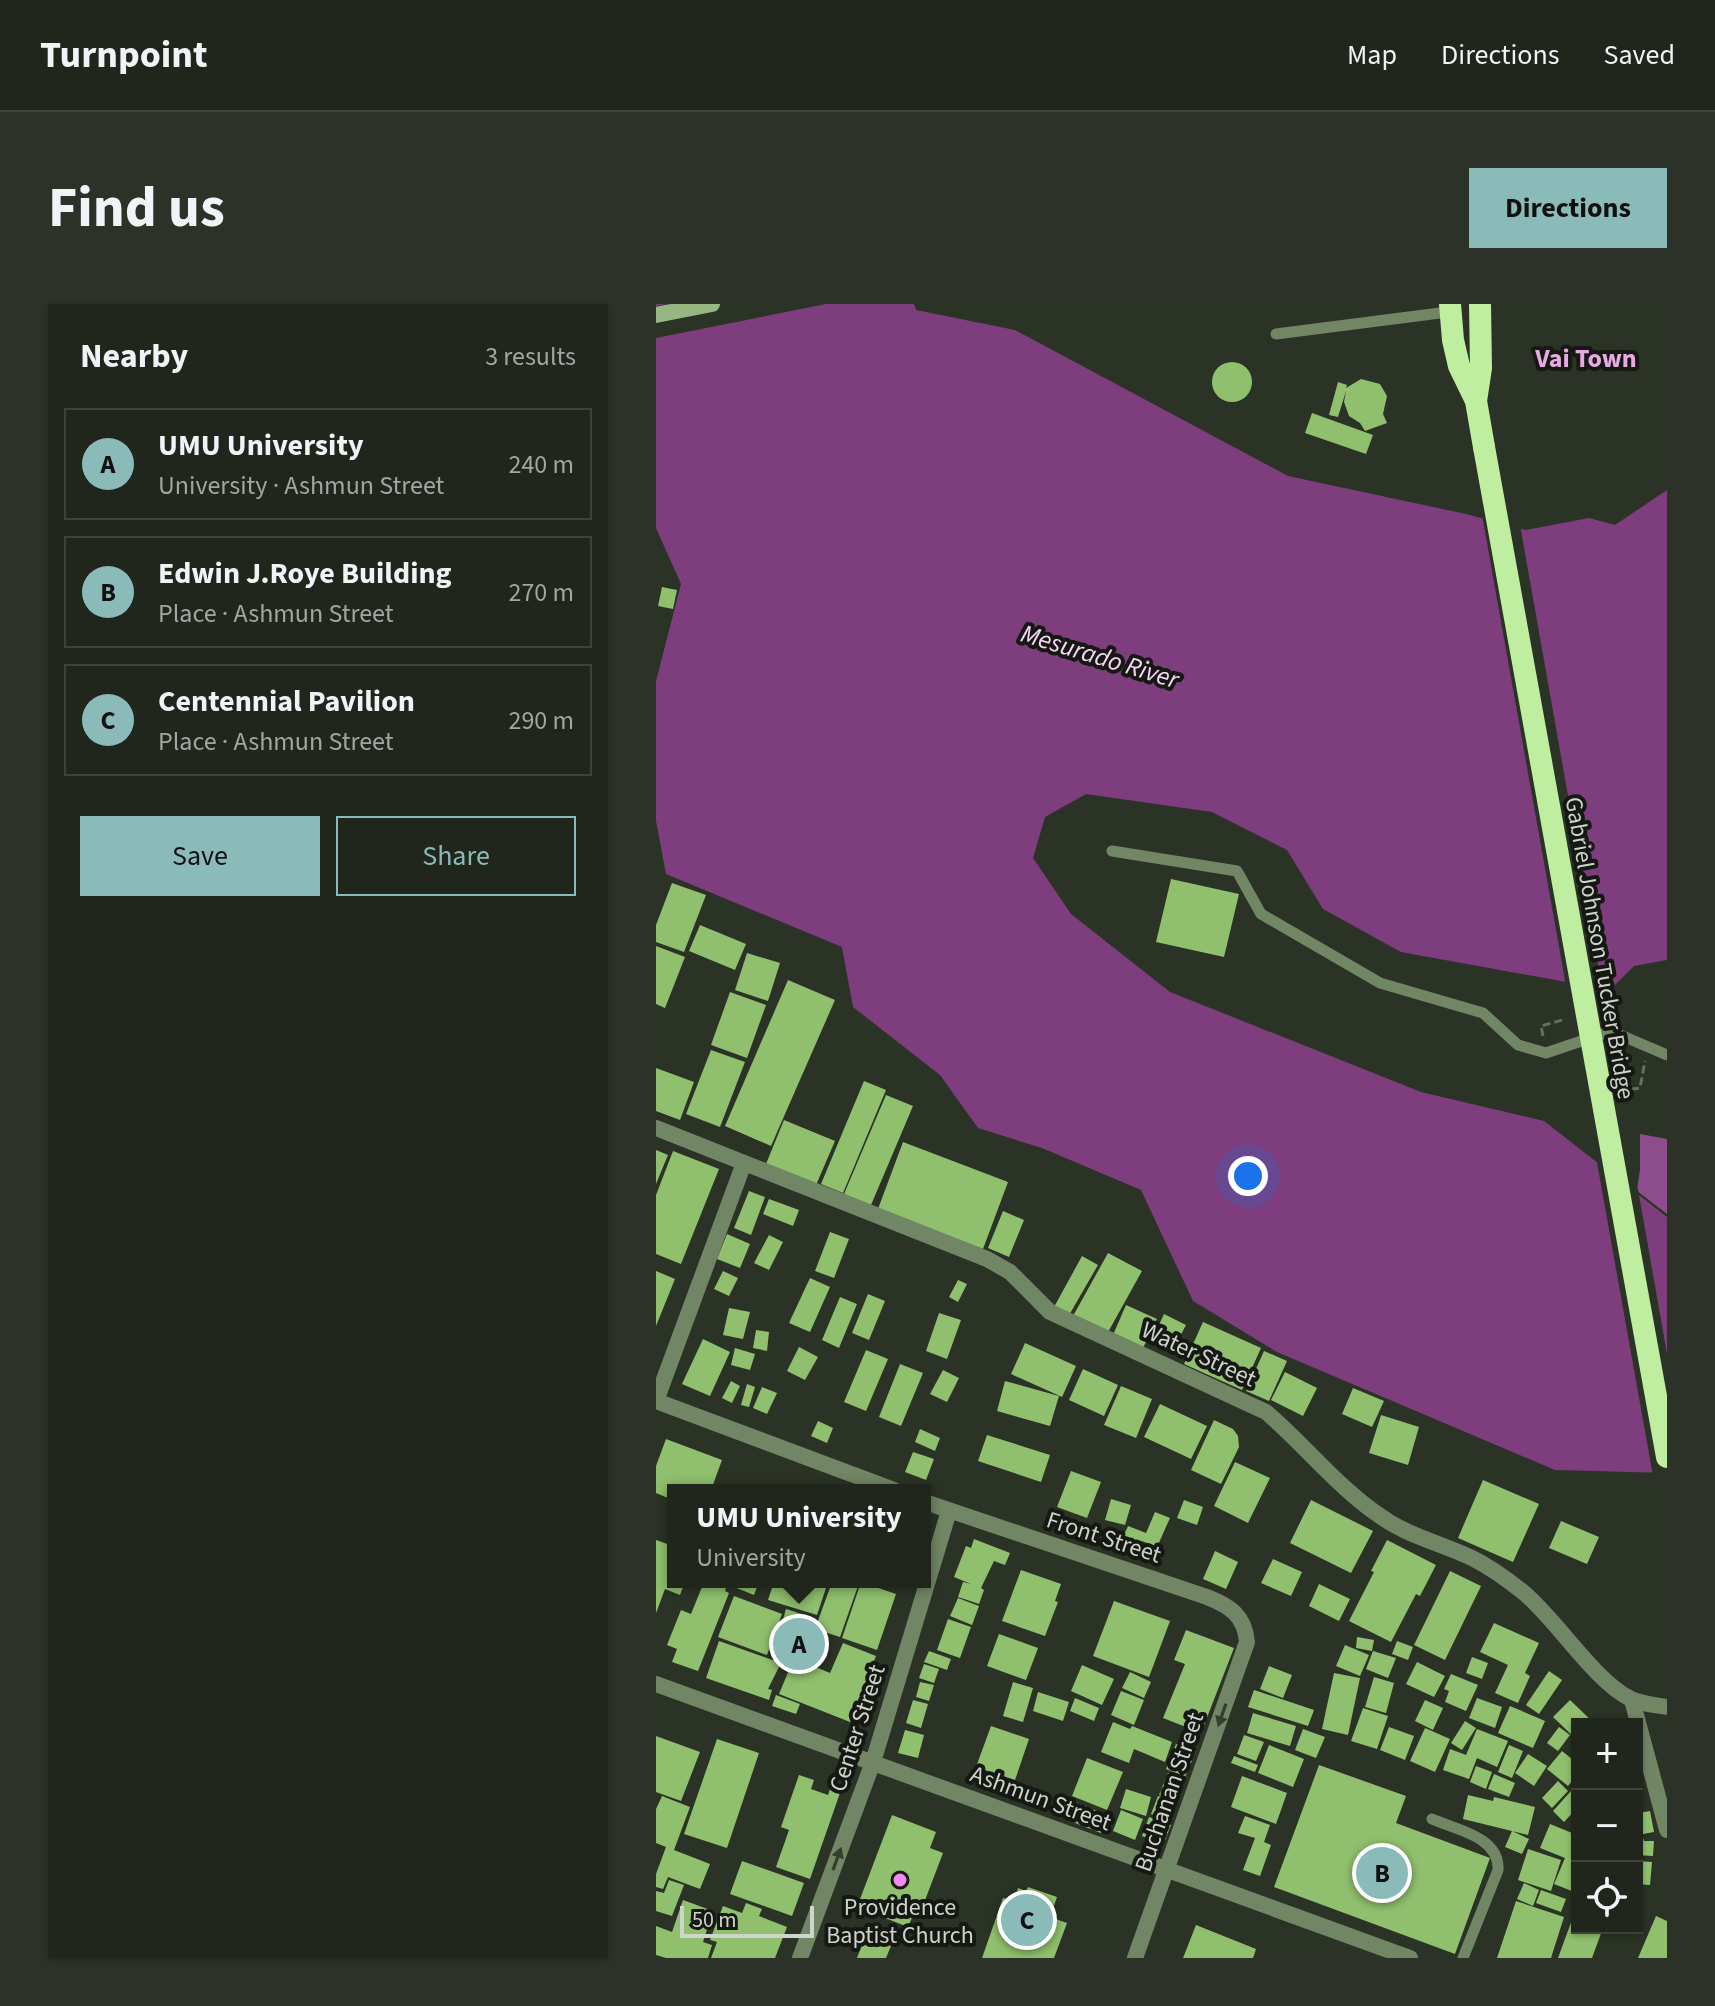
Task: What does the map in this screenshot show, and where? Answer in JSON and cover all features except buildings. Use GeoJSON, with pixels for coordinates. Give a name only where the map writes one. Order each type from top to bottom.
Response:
{"type":"FeatureCollection","features":[{"type":"Feature","properties":{"kind":"highway"},"geometry":{"type":"LineString","coordinates":[[1467,304],[1476,401]]}},
{"type":"Feature","properties":{"kind":"highway"},"geometry":{"type":"LineString","coordinates":[[1476,401],[1481,368],[1480,304]]}},
{"type":"Feature","properties":{"kind":"highway"},"geometry":{"type":"LineString","coordinates":[[1443,307],[1459,366],[1476,401]]}},
{"type":"Feature","properties":{"kind":"highway","name":"Gabriel Johnson Tucker Bridge"},"geometry":{"type":"LineString","coordinates":[[1476,401],[1667,1457]]}},
{"type":"Feature","properties":{"kind":"main road"},"geometry":{"type":"LineString","coordinates":[[656,315],[712,304]]}},
{"type":"Feature","properties":{"kind":"street","name":"Water Street"},"geometry":{"type":"LineString","coordinates":[[656,1128],[987,1259],[1010,1272],[1050,1312],[1266,1412],[1352,1495],[1386,1520],[1420,1538],[1473,1559],[1525,1594],[1605,1680],[1632,1700],[1667,1707]]}},
{"type":"Feature","properties":{"kind":"street"},"geometry":{"type":"LineString","coordinates":[[744,1163],[656,1401],[878,1484]]}},
{"type":"Feature","properties":{"kind":"street","name":"Front Street"},"geometry":{"type":"LineString","coordinates":[[931,1504],[1224,1604],[1241,1618],[1247,1642]]}},
{"type":"Feature","properties":{"kind":"street","name":"Center Street"},"geometry":{"type":"LineString","coordinates":[[931,1570],[949,1511]]}},
{"type":"Feature","properties":{"kind":"street","name":"Center Street"},"geometry":{"type":"LineString","coordinates":[[800,1958],[873,1762],[926,1588]]}},
{"type":"Feature","properties":{"kind":"street","name":"Buchanan Street"},"geometry":{"type":"LineString","coordinates":[[1135,1958],[1247,1642]]}},
{"type":"Feature","properties":{"kind":"street","name":"Ashmun Street"},"geometry":{"type":"LineString","coordinates":[[656,1684],[1168,1871],[1384,1954],[1410,1958]]}},
{"type":"Feature","properties":{"kind":"street"},"geometry":{"type":"LineString","coordinates":[[1632,1700],[1667,1830]]}},
{"type":"Feature","properties":{"kind":"lane"},"geometry":{"type":"LineString","coordinates":[[1276,334],[1443,307]]}},
{"type":"Feature","properties":{"kind":"lane"},"geometry":{"type":"LineString","coordinates":[[1112,851],[1237,871],[1261,914],[1380,983],[1483,1013],[1518,1045],[1546,1053],[1611,1031],[1667,1055]]}},
{"type":"Feature","properties":{"kind":"lane"},"geometry":{"type":"LineString","coordinates":[[1432,1819],[1489,1843],[1499,1860],[1498,1870],[1463,1958]]}},
{"type":"Feature","properties":{"kind":"path"},"geometry":{"type":"LineString","coordinates":[[1546,1053],[1541,1026],[1575,1017]]}},
{"type":"Feature","properties":{"kind":"path"},"geometry":{"type":"LineString","coordinates":[[1617,1091],[1640,1088],[1648,1045]]}},
{"type":"Feature","properties":{"kind":"shaded area"},"geometry":{"type":"Polygon","coordinates":[[[1640,1134],[1667,1139],[1667,1214],[1637,1191],[1640,1134]]]}},
{"type":"Feature","properties":{"kind":"water","name":"Mesurado River"},"geometry":{"type":"Polygon","coordinates":[[[656,304],[914,304],[916,310],[1015,330],[1288,476],[1526,530],[1589,518],[1615,525],[1667,490],[1667,960],[1634,966],[1610,990],[1401,952],[1323,909],[1287,850],[1212,812],[1086,794],[1045,817],[1033,858],[1071,914],[1170,992],[1421,1092],[1544,1121],[1667,1217],[1667,1473],[1555,1470],[1277,1352],[1193,1301],[1141,1190],[1042,1148],[978,1128],[940,1075],[853,1007],[842,947],[666,874],[656,821],[656,681],[681,584],[656,528],[656,304]]]}},
{"type":"Feature","properties":{"kind":"pier"},"geometry":{"type":"Polygon","coordinates":[[[826,304],[656,338],[656,306],[826,304]]]}},
{"type":"Feature","properties":{"kind":"pier"},"geometry":{"type":"Polygon","coordinates":[[[1482,515],[1520,525],[1603,993],[1566,986],[1482,515]]]}},
{"type":"Feature","properties":{"kind":"pier"},"geometry":{"type":"Polygon","coordinates":[[[1596,1157],[1638,1189],[1667,1354],[1667,1477],[1653,1476],[1596,1157]]]}},
{"type":"Feature","properties":{"kind":"place","name":"UMU University"},"geometry":{"type":"Point","coordinates":[799,1644]}},
{"type":"Feature","properties":{"kind":"place","name":"Edwin J.Roye Building"},"geometry":{"type":"Point","coordinates":[1382,1873]}},
{"type":"Feature","properties":{"kind":"place","name":"Providence Baptist Church"},"geometry":{"type":"Point","coordinates":[900,1880]}},
{"type":"Feature","properties":{"kind":"place","name":"Centennial Pavilion"},"geometry":{"type":"Point","coordinates":[1027,1920]}},
{"type":"Feature","properties":{"kind":"district","name":"Vai Town"},"geometry":{"type":"Point","coordinates":[1586,358]}}]}
